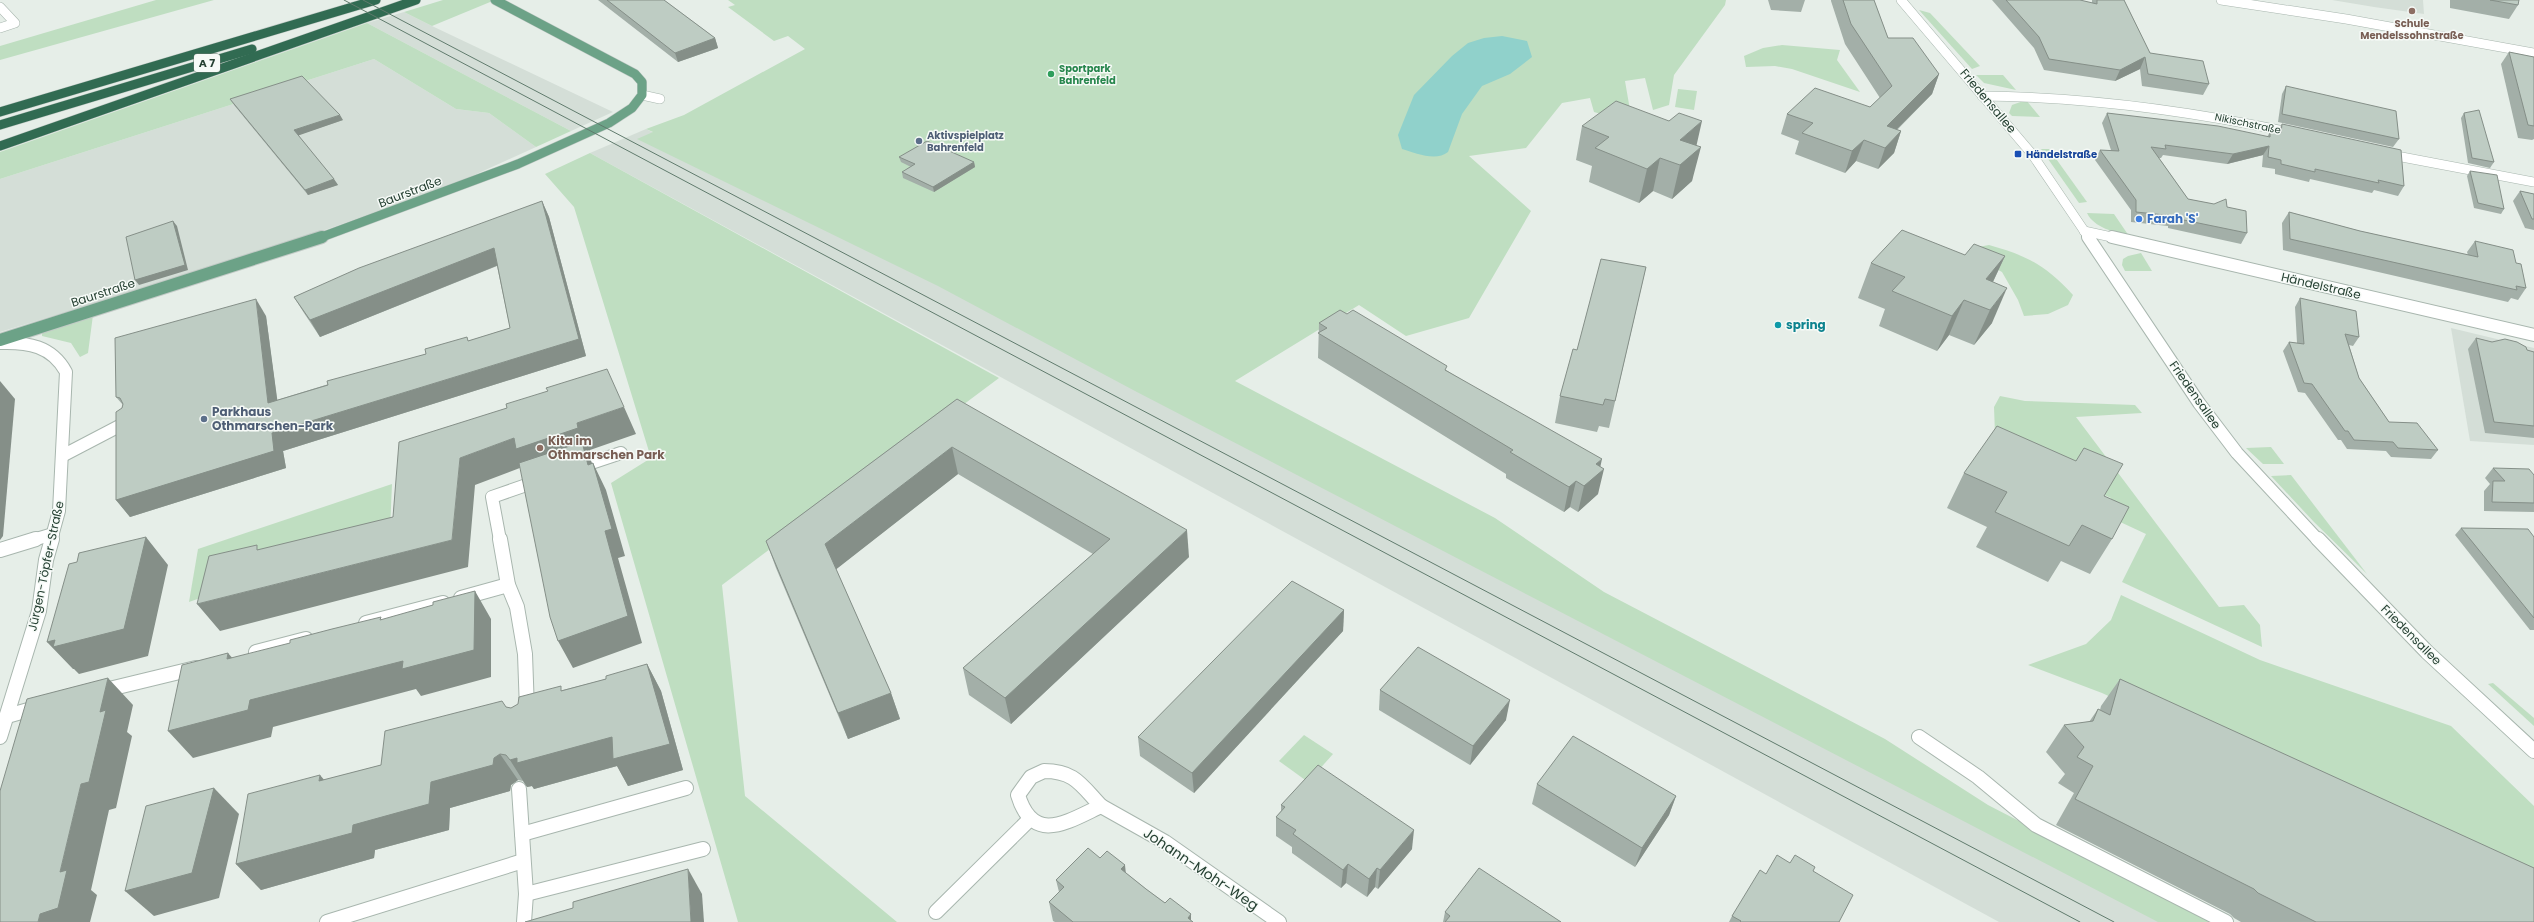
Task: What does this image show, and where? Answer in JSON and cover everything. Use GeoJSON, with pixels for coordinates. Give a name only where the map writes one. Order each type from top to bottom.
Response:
{"type":"FeatureCollection","features":[{"type":"Feature","properties":{"kind":"highway","name":"A 7"},"geometry":{"type":"LineString","coordinates":[[0,112],[376,0]]}},
{"type":"Feature","properties":{"kind":"highway","name":"A 7"},"geometry":{"type":"LineString","coordinates":[[0,125],[415,0]]}},
{"type":"Feature","properties":{"kind":"highway"},"geometry":{"type":"LineString","coordinates":[[0,146],[415,0]]}},
{"type":"Feature","properties":{"kind":"main road"},"geometry":{"type":"LineString","coordinates":[[495,0],[514,12],[635,74],[642,82],[642,95]]}},
{"type":"Feature","properties":{"kind":"main road","name":"Baurstraße"},"geometry":{"type":"LineString","coordinates":[[0,340],[289,249],[391,213],[518,164],[609,123],[632,108],[642,95]]}},
{"type":"Feature","properties":{"kind":"street","name":"Friedensallee"},"geometry":{"type":"LineString","coordinates":[[1901,0],[1965,73],[1982,96],[2032,154],[2199,403],[2237,453],[2339,562],[2427,652],[2534,751]]}},
{"type":"Feature","properties":{"kind":"street"},"geometry":{"type":"LineString","coordinates":[[2221,0],[2377,24],[2534,53]]}},
{"type":"Feature","properties":{"kind":"street"},"geometry":{"type":"LineString","coordinates":[[0,7],[16,23],[0,28]]}},
{"type":"Feature","properties":{"kind":"street"},"geometry":{"type":"LineString","coordinates":[[642,95],[660,99]]}},
{"type":"Feature","properties":{"kind":"street","name":"Nikischstraße"},"geometry":{"type":"LineString","coordinates":[[1982,96],[2062,96],[2137,104],[2209,115],[2303,136]]}},
{"type":"Feature","properties":{"kind":"street"},"geometry":{"type":"LineString","coordinates":[[2374,151],[2534,182]]}},
{"type":"Feature","properties":{"kind":"street","name":"Händelstraße"},"geometry":{"type":"LineString","coordinates":[[2084,231],[2534,335]]}},
{"type":"Feature","properties":{"kind":"street","name":"Jürgen-Töpfer-Straße"},"geometry":{"type":"LineString","coordinates":[[0,343],[36,346],[56,355],[66,372],[59,512],[46,560],[39,611],[0,737]]}},
{"type":"Feature","properties":{"kind":"street"},"geometry":{"type":"LineString","coordinates":[[62,456],[129,421]]}},
{"type":"Feature","properties":{"kind":"street"},"geometry":{"type":"LineString","coordinates":[[563,472],[621,453]]}},
{"type":"Feature","properties":{"kind":"street"},"geometry":{"type":"LineString","coordinates":[[527,726],[525,654],[517,607],[508,585],[492,497],[549,477]]}},
{"type":"Feature","properties":{"kind":"street"},"geometry":{"type":"LineString","coordinates":[[0,550],[53,534]]}},
{"type":"Feature","properties":{"kind":"street"},"geometry":{"type":"LineString","coordinates":[[355,626],[508,585]]}},
{"type":"Feature","properties":{"kind":"street"},"geometry":{"type":"LineString","coordinates":[[242,656],[323,634]]}},
{"type":"Feature","properties":{"kind":"street"},"geometry":{"type":"LineString","coordinates":[[87,695],[207,665]]}},
{"type":"Feature","properties":{"kind":"street"},"geometry":{"type":"LineString","coordinates":[[7,716],[50,704]]}},
{"type":"Feature","properties":{"kind":"street"},"geometry":{"type":"LineString","coordinates":[[1919,737],[1978,777],[2036,825],[2226,922]]}},
{"type":"Feature","properties":{"kind":"street","name":"Johann-Mohr-Weg"},"geometry":{"type":"LineString","coordinates":[[1029,820],[1020,808],[1018,795],[1031,777],[1044,771],[1061,771],[1074,778],[1102,806],[1165,842],[1279,922]]}},
{"type":"Feature","properties":{"kind":"street"},"geometry":{"type":"LineString","coordinates":[[522,834],[686,788]]}},
{"type":"Feature","properties":{"kind":"street"},"geometry":{"type":"LineString","coordinates":[[519,789],[526,894],[524,922]]}},
{"type":"Feature","properties":{"kind":"street"},"geometry":{"type":"LineString","coordinates":[[936,912],[1029,820],[1046,827],[1064,824],[1102,806]]}},
{"type":"Feature","properties":{"kind":"street"},"geometry":{"type":"LineString","coordinates":[[526,894],[702,849]]}},
{"type":"Feature","properties":{"kind":"street"},"geometry":{"type":"LineString","coordinates":[[327,922],[524,861]]}},
{"type":"Feature","properties":{"kind":"shaded area","name":"Schule Mendelssohnstraße"},"geometry":{"type":"Polygon","coordinates":[[[2332,0],[2423,0],[2424,14],[2374,7],[2332,0]]]}},
{"type":"Feature","properties":{"kind":"shaded area"},"geometry":{"type":"Polygon","coordinates":[[[404,12],[613,112],[571,131],[367,23],[404,12]]]}},
{"type":"Feature","properties":{"kind":"shaded area"},"geometry":{"type":"Polygon","coordinates":[[[374,59],[456,109],[489,113],[536,147],[459,182],[272,249],[0,332],[0,179],[374,59]]]}},
{"type":"Feature","properties":{"kind":"shaded area"},"geometry":{"type":"Polygon","coordinates":[[[646,129],[1196,404],[2207,922],[1999,922],[590,153],[646,129]]]}},
{"type":"Feature","properties":{"kind":"shaded area"},"geometry":{"type":"Polygon","coordinates":[[[2451,328],[2534,348],[2534,445],[2470,441],[2451,328]]]}},
{"type":"Feature","properties":{"kind":"green space"},"geometry":{"type":"Polygon","coordinates":[[[156,0],[214,0],[0,60],[0,46],[156,0]]]}},
{"type":"Feature","properties":{"kind":"green space"},"geometry":{"type":"Polygon","coordinates":[[[443,0],[495,0],[432,26],[404,12],[443,0]]]}},
{"type":"Feature","properties":{"kind":"green space"},"geometry":{"type":"Polygon","coordinates":[[[728,0],[1726,0],[1725,5],[1674,75],[1669,105],[1653,110],[1645,78],[1625,81],[1630,110],[1628,122],[1594,112],[1590,98],[1562,103],[1526,148],[1469,156],[1531,211],[1469,318],[1406,336],[1359,305],[1235,381],[1495,518],[1604,592],[1885,739],[1988,805],[2214,922],[2158,922],[1135,391],[938,286],[637,139],[653,132],[646,129],[684,115],[805,49],[788,36],[774,41],[728,7],[735,5],[728,0]]]}},
{"type":"Feature","properties":{"kind":"green space"},"geometry":{"type":"Polygon","coordinates":[[[1919,10],[1930,13],[1980,66],[1972,69],[1919,10]]]}},
{"type":"Feature","properties":{"kind":"green space"},"geometry":{"type":"Polygon","coordinates":[[[367,23],[571,131],[536,147],[489,113],[456,109],[374,59],[0,179],[0,152],[367,23]]]}},
{"type":"Feature","properties":{"kind":"green space"},"geometry":{"type":"Polygon","coordinates":[[[1782,45],[1840,50],[1837,60],[1860,92],[1792,69],[1775,66],[1746,67],[1744,56],[1763,48],[1782,45]]]}},
{"type":"Feature","properties":{"kind":"green space"},"geometry":{"type":"Polygon","coordinates":[[[1976,75],[2003,75],[2016,90],[1984,83],[1976,75]]]}},
{"type":"Feature","properties":{"kind":"green space"},"geometry":{"type":"Polygon","coordinates":[[[1678,89],[1697,91],[1694,110],[1675,107],[1678,89]]]}},
{"type":"Feature","properties":{"kind":"green space"},"geometry":{"type":"Polygon","coordinates":[[[2026,100],[2040,117],[2012,116],[2009,113],[2012,105],[2026,100]]]}},
{"type":"Feature","properties":{"kind":"green space"},"geometry":{"type":"Polygon","coordinates":[[[2041,149],[2049,149],[2087,202],[2079,203],[2041,149]]]}},
{"type":"Feature","properties":{"kind":"green space"},"geometry":{"type":"Polygon","coordinates":[[[590,153],[999,378],[722,585],[745,796],[897,922],[738,922],[611,483],[651,458],[574,207],[545,174],[590,153]]]}},
{"type":"Feature","properties":{"kind":"green space"},"geometry":{"type":"Polygon","coordinates":[[[2087,213],[2114,214],[2129,236],[2105,229],[2090,218],[2087,213]]]}},
{"type":"Feature","properties":{"kind":"green space"},"geometry":{"type":"Polygon","coordinates":[[[1989,245],[2015,253],[2035,263],[2054,276],[2073,295],[2068,305],[2048,314],[2024,316],[2018,300],[2002,272],[1989,265],[1978,247],[1989,245]]]}},
{"type":"Feature","properties":{"kind":"green space"},"geometry":{"type":"Polygon","coordinates":[[[2141,253],[2152,271],[2125,271],[2122,265],[2123,259],[2128,256],[2141,253]]]}},
{"type":"Feature","properties":{"kind":"green space"},"geometry":{"type":"Polygon","coordinates":[[[93,315],[88,353],[80,357],[71,343],[42,336],[42,332],[93,315]]]}},
{"type":"Feature","properties":{"kind":"green space"},"geometry":{"type":"Polygon","coordinates":[[[2000,396],[2025,401],[2135,405],[2142,413],[2076,417],[2219,607],[2244,605],[2260,625],[2262,647],[2122,582],[2146,534],[2103,514],[2111,498],[2063,477],[1995,434],[1994,407],[2000,396]]]}},
{"type":"Feature","properties":{"kind":"green space"},"geometry":{"type":"Polygon","coordinates":[[[2271,447],[2284,464],[2263,464],[2246,448],[2271,447]]]}},
{"type":"Feature","properties":{"kind":"green space"},"geometry":{"type":"Polygon","coordinates":[[[2291,475],[2367,574],[2314,522],[2271,476],[2291,475]]]}},
{"type":"Feature","properties":{"kind":"green space"},"geometry":{"type":"Polygon","coordinates":[[[392,484],[390,531],[189,602],[198,549],[392,484]]]}},
{"type":"Feature","properties":{"kind":"green space"},"geometry":{"type":"Polygon","coordinates":[[[2121,595],[2260,660],[2451,726],[2534,806],[2534,892],[2102,693],[2028,665],[2086,644],[2111,620],[2121,595]]]}},
{"type":"Feature","properties":{"kind":"green space"},"geometry":{"type":"Polygon","coordinates":[[[2493,683],[2534,718],[2534,726],[2488,684],[2493,683]]]}},
{"type":"Feature","properties":{"kind":"green space"},"geometry":{"type":"Polygon","coordinates":[[[1304,735],[1333,754],[1308,782],[1279,761],[1304,735]]]}},
{"type":"Feature","properties":{"kind":"water"},"geometry":{"type":"Polygon","coordinates":[[[1502,36],[1527,41],[1532,57],[1510,74],[1482,86],[1462,114],[1448,152],[1438,156],[1425,156],[1402,149],[1398,135],[1414,95],[1452,56],[1468,43],[1484,38],[1502,36]]]}},
{"type":"Feature","properties":{"kind":"building"},"geometry":{"type":"Polygon","coordinates":[[[607,0],[664,0],[715,38],[675,53],[607,0]]]}},
{"type":"Feature","properties":{"kind":"building"},"geometry":{"type":"Polygon","coordinates":[[[1843,0],[1874,0],[1888,38],[1913,38],[1939,74],[1887,126],[1901,131],[1885,148],[1864,140],[1852,151],[1802,133],[1813,123],[1787,114],[1815,88],[1870,107],[1892,86],[1851,24],[1843,0]]]}},
{"type":"Feature","properties":{"kind":"building"},"geometry":{"type":"Polygon","coordinates":[[[2006,0],[2080,0],[2097,4],[2097,0],[2124,0],[2150,53],[2203,61],[2209,84],[2148,74],[2145,57],[2120,70],[2049,59],[2039,37],[2006,0]]]}},
{"type":"Feature","properties":{"kind":"building"},"geometry":{"type":"Polygon","coordinates":[[[2490,0],[2519,0],[2518,5],[2490,0]]]}},
{"type":"Feature","properties":{"kind":"building"},"geometry":{"type":"Polygon","coordinates":[[[2509,52],[2534,57],[2534,126],[2528,125],[2509,52]]]}},
{"type":"Feature","properties":{"kind":"building"},"geometry":{"type":"Polygon","coordinates":[[[302,76],[340,115],[294,130],[334,179],[305,190],[230,99],[302,76]]]}},
{"type":"Feature","properties":{"kind":"building"},"geometry":{"type":"Polygon","coordinates":[[[2286,86],[2396,111],[2399,139],[2282,114],[2286,86]]]}},
{"type":"Feature","properties":{"kind":"building"},"geometry":{"type":"Polygon","coordinates":[[[1616,101],[1669,121],[1679,113],[1702,121],[1680,140],[1701,147],[1680,165],[1660,158],[1647,169],[1595,148],[1609,137],[1582,126],[1616,101]]]}},
{"type":"Feature","properties":{"kind":"building"},"geometry":{"type":"Polygon","coordinates":[[[2479,110],[2494,162],[2472,158],[2464,113],[2479,110]]]}},
{"type":"Feature","properties":{"kind":"building"},"geometry":{"type":"Polygon","coordinates":[[[2107,113],[2218,126],[2270,137],[2270,132],[2281,133],[2282,124],[2401,150],[2404,186],[2378,180],[2379,183],[2315,169],[2315,172],[2281,164],[2281,160],[2268,157],[2269,146],[2233,154],[2165,145],[2166,149],[2151,147],[2188,199],[2214,204],[2226,199],[2227,207],[2246,211],[2247,233],[2174,218],[2174,216],[2136,212],[2136,200],[2100,150],[2119,151],[2107,113]]]}},
{"type":"Feature","properties":{"kind":"building"},"geometry":{"type":"Polygon","coordinates":[[[927,141],[974,162],[933,187],[902,172],[915,164],[899,157],[927,141]]]}},
{"type":"Feature","properties":{"kind":"building"},"geometry":{"type":"Polygon","coordinates":[[[2470,171],[2497,175],[2504,209],[2478,203],[2470,171]]]}},
{"type":"Feature","properties":{"kind":"building"},"geometry":{"type":"Polygon","coordinates":[[[2520,191],[2534,194],[2534,219],[2532,219],[2520,191]]]}},
{"type":"Feature","properties":{"kind":"building"},"geometry":{"type":"Polygon","coordinates":[[[542,201],[579,339],[272,433],[274,451],[116,500],[116,412],[122,408],[123,404],[120,398],[116,397],[115,338],[256,299],[268,403],[328,385],[327,381],[426,354],[425,349],[467,337],[468,341],[510,328],[494,248],[310,320],[294,297],[359,268],[542,201]]]}},
{"type":"Feature","properties":{"kind":"building"},"geometry":{"type":"Polygon","coordinates":[[[2289,212],[2360,231],[2478,257],[2475,241],[2513,250],[2516,263],[2521,264],[2526,288],[2516,286],[2517,290],[2290,239],[2289,212]]]}},
{"type":"Feature","properties":{"kind":"building"},"geometry":{"type":"Polygon","coordinates":[[[173,221],[185,265],[135,280],[126,237],[173,221]]]}},
{"type":"Feature","properties":{"kind":"building"},"geometry":{"type":"Polygon","coordinates":[[[1902,230],[1965,255],[1974,244],[2005,256],[1986,279],[2007,288],[1990,310],[1964,300],[1952,316],[1892,291],[1905,277],[1871,263],[1902,230]]]}},
{"type":"Feature","properties":{"kind":"building"},"geometry":{"type":"Polygon","coordinates":[[[1601,259],[1646,267],[1615,401],[1605,399],[1603,405],[1560,396],[1573,349],[1577,350],[1601,259]]]}},
{"type":"Feature","properties":{"kind":"building"},"geometry":{"type":"Polygon","coordinates":[[[2300,298],[2356,311],[2359,337],[2345,334],[2359,378],[2389,422],[2417,423],[2438,450],[2398,448],[2393,442],[2354,440],[2348,431],[2345,431],[2312,384],[2304,383],[2289,342],[2304,344],[2300,298]]]}},
{"type":"Feature","properties":{"kind":"building"},"geometry":{"type":"Polygon","coordinates":[[[1340,310],[1347,314],[1353,310],[1447,366],[1445,370],[1602,459],[1596,464],[1604,469],[1584,486],[1576,481],[1569,487],[1510,452],[1513,450],[1318,333],[1327,328],[1319,323],[1340,310]]]}},
{"type":"Feature","properties":{"kind":"building"},"geometry":{"type":"Polygon","coordinates":[[[2476,338],[2492,342],[2505,339],[2517,342],[2526,347],[2527,350],[2534,352],[2534,426],[2494,422],[2476,338]]]}},
{"type":"Feature","properties":{"kind":"building"},"geometry":{"type":"Polygon","coordinates":[[[607,369],[624,407],[577,423],[578,428],[516,449],[514,438],[460,458],[452,540],[197,604],[209,556],[257,545],[257,550],[393,517],[399,442],[507,408],[506,404],[548,391],[546,388],[607,369]]]}},
{"type":"Feature","properties":{"kind":"building"},"geometry":{"type":"Polygon","coordinates":[[[957,399],[1187,530],[1005,698],[963,668],[1110,539],[952,447],[825,544],[891,693],[838,713],[766,541],[957,399]]]}},
{"type":"Feature","properties":{"kind":"building"},"geometry":{"type":"Polygon","coordinates":[[[1997,426],[2076,461],[2084,448],[2123,464],[2104,496],[2129,507],[2112,539],[2082,525],[2069,546],[1995,512],[2007,492],[1964,473],[1997,426]]]}},
{"type":"Feature","properties":{"kind":"building"},"geometry":{"type":"Polygon","coordinates":[[[582,442],[588,465],[593,463],[612,529],[605,531],[628,616],[558,641],[550,617],[519,463],[582,442]]]}},
{"type":"Feature","properties":{"kind":"building"},"geometry":{"type":"Polygon","coordinates":[[[2493,468],[2529,469],[2534,475],[2534,503],[2492,502],[2493,481],[2505,481],[2493,468]]]}},
{"type":"Feature","properties":{"kind":"building"},"geometry":{"type":"Polygon","coordinates":[[[2461,528],[2528,529],[2534,537],[2534,618],[2461,528]]]}},
{"type":"Feature","properties":{"kind":"building"},"geometry":{"type":"Polygon","coordinates":[[[146,537],[124,629],[53,647],[55,640],[47,642],[69,564],[77,562],[79,553],[146,537]]]}},
{"type":"Feature","properties":{"kind":"building"},"geometry":{"type":"Polygon","coordinates":[[[1292,581],[1344,610],[1192,773],[1138,737],[1292,581]]]}},
{"type":"Feature","properties":{"kind":"building"},"geometry":{"type":"Polygon","coordinates":[[[475,591],[474,650],[402,669],[403,661],[250,700],[248,710],[168,731],[182,665],[228,653],[227,659],[290,643],[290,640],[381,617],[380,620],[433,605],[433,602],[475,591]]]}},
{"type":"Feature","properties":{"kind":"building"},"geometry":{"type":"Polygon","coordinates":[[[1418,647],[1510,700],[1473,746],[1380,690],[1418,647]]]}},
{"type":"Feature","properties":{"kind":"building"},"geometry":{"type":"Polygon","coordinates":[[[647,664],[670,744],[613,759],[612,737],[517,763],[517,758],[510,760],[506,755],[500,754],[494,758],[493,765],[431,782],[429,804],[353,825],[352,833],[236,864],[248,794],[320,775],[319,781],[381,765],[385,731],[502,701],[506,707],[511,708],[518,704],[519,697],[561,686],[561,691],[606,679],[606,676],[647,664]]]}},
{"type":"Feature","properties":{"kind":"building"},"geometry":{"type":"Polygon","coordinates":[[[108,678],[100,712],[106,710],[89,782],[81,784],[60,872],[67,870],[58,908],[40,914],[38,922],[0,922],[0,791],[27,699],[108,678]]]}},
{"type":"Feature","properties":{"kind":"building"},"geometry":{"type":"Polygon","coordinates":[[[2120,679],[2534,868],[2534,922],[2316,922],[2258,893],[2254,889],[2075,799],[2093,766],[2077,757],[2084,747],[2064,725],[2093,721],[2098,709],[2110,715],[2120,679]]]}},
{"type":"Feature","properties":{"kind":"building"},"geometry":{"type":"Polygon","coordinates":[[[1573,736],[1676,796],[1642,848],[1537,784],[1573,736]]]}},
{"type":"Feature","properties":{"kind":"building"},"geometry":{"type":"Polygon","coordinates":[[[1318,765],[1414,830],[1380,870],[1377,868],[1369,879],[1348,864],[1343,870],[1293,834],[1296,830],[1276,817],[1285,807],[1281,805],[1318,765]]]}},
{"type":"Feature","properties":{"kind":"building"},"geometry":{"type":"Polygon","coordinates":[[[214,788],[192,873],[125,891],[146,806],[214,788]]]}},
{"type":"Feature","properties":{"kind":"building"},"geometry":{"type":"Polygon","coordinates":[[[1088,848],[1100,858],[1107,851],[1125,865],[1121,869],[1165,903],[1170,898],[1191,914],[1188,918],[1193,922],[1073,922],[1049,902],[1064,887],[1056,880],[1088,848]]]}},
{"type":"Feature","properties":{"kind":"building"},"geometry":{"type":"Polygon","coordinates":[[[1777,855],[1790,863],[1795,855],[1815,867],[1813,871],[1853,895],[1839,922],[1740,922],[1741,921],[1732,916],[1760,870],[1766,874],[1777,855]]]}},
{"type":"Feature","properties":{"kind":"building"},"geometry":{"type":"Polygon","coordinates":[[[1479,868],[1561,922],[1445,922],[1450,916],[1445,912],[1479,868]]]}},
{"type":"Feature","properties":{"kind":"building"},"geometry":{"type":"Polygon","coordinates":[[[688,869],[691,922],[525,922],[573,908],[573,902],[688,869]]]}},
{"type":"Feature","properties":{"kind":"tram line"},"geometry":{"type":"LineString","coordinates":[[344,0],[2080,922]]}},
{"type":"Feature","properties":{"kind":"tram line"},"geometry":{"type":"LineString","coordinates":[[363,0],[2114,922]]}},
{"type":"Feature","properties":{"kind":"place","name":"Schule Mendelssohnstraße"},"geometry":{"type":"Point","coordinates":[2412,11]}},
{"type":"Feature","properties":{"kind":"place","name":"Sportpark Bahrenfeld"},"geometry":{"type":"Point","coordinates":[1051,74]}},
{"type":"Feature","properties":{"kind":"place","name":"Aktivspielplatz Bahrenfeld"},"geometry":{"type":"Point","coordinates":[919,141]}},
{"type":"Feature","properties":{"kind":"place","name":"Händelstraße"},"geometry":{"type":"Point","coordinates":[2018,154]}},
{"type":"Feature","properties":{"kind":"place","name":"Farah 'S'"},"geometry":{"type":"Point","coordinates":[2139,219]}},
{"type":"Feature","properties":{"kind":"place","name":"spring"},"geometry":{"type":"Point","coordinates":[1778,325]}},
{"type":"Feature","properties":{"kind":"place","name":"Parkhaus Othmarschen-Park"},"geometry":{"type":"Point","coordinates":[204,419]}},
{"type":"Feature","properties":{"kind":"place","name":"Kita im Othmarschen Park"},"geometry":{"type":"Point","coordinates":[540,448]}}]}
